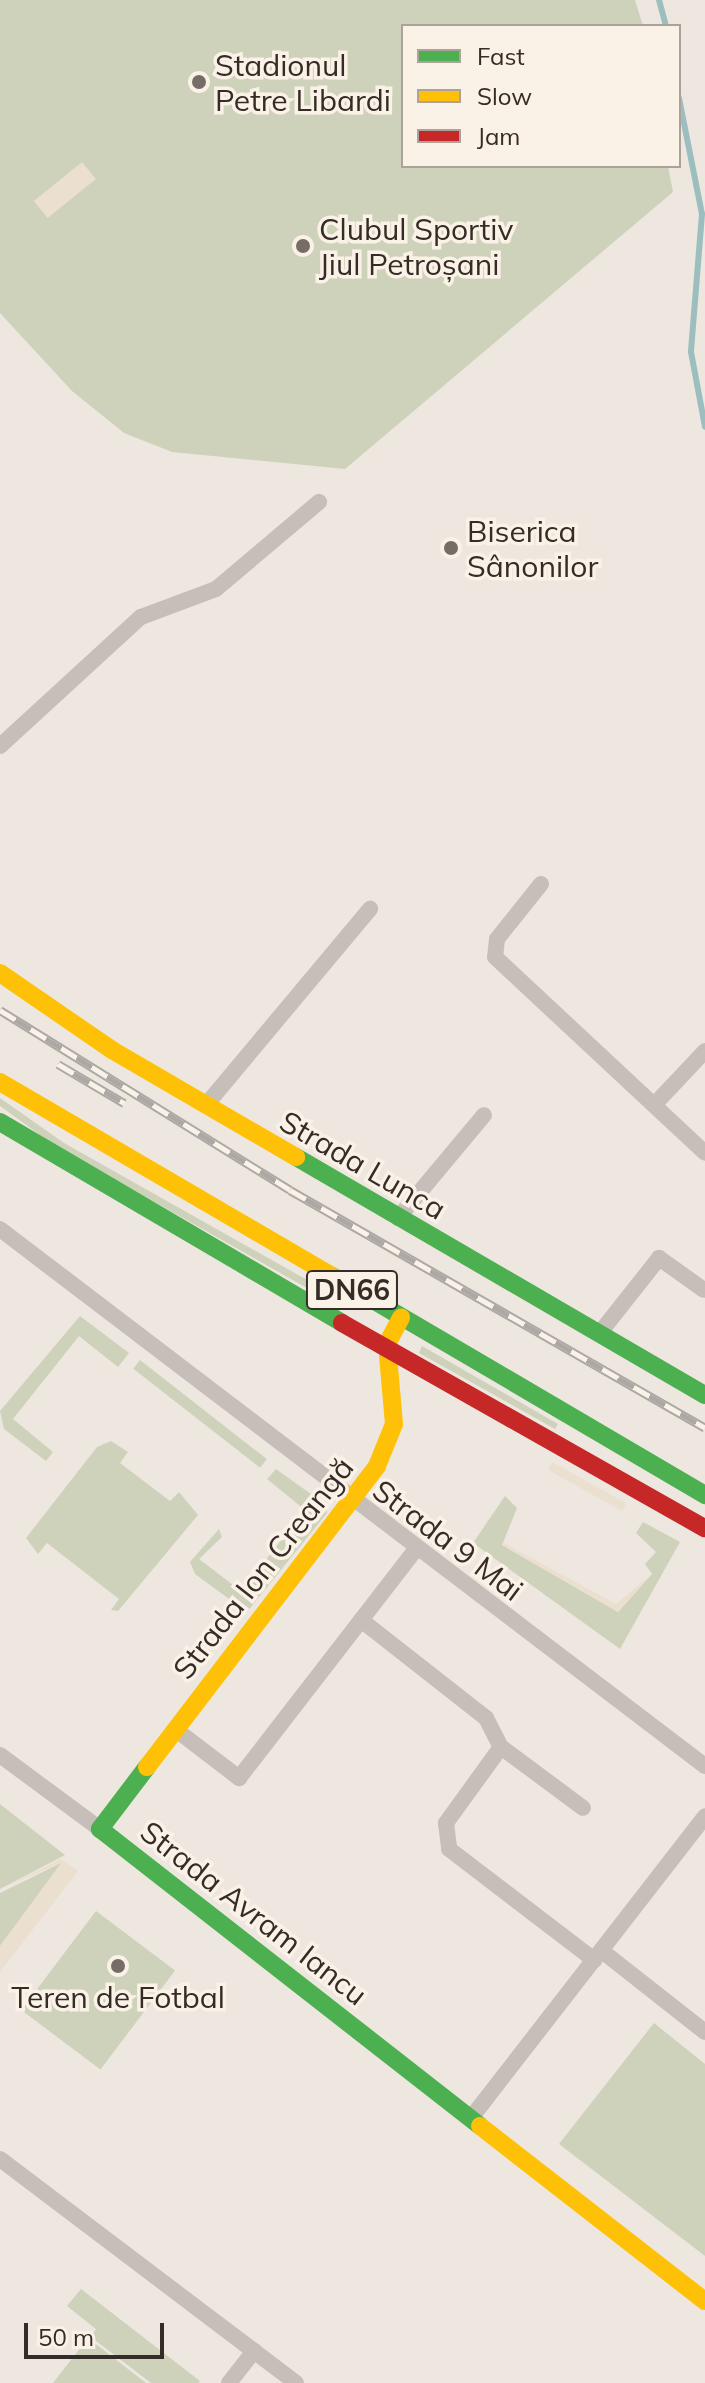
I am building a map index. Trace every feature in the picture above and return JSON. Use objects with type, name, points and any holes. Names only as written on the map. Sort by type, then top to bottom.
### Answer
[{"type":"main road","name":"Strada Lunca","points":[[0,973],[206,1105],[705,1395]]},
{"type":"main road","name":"DN66","points":[[0,1082],[705,1495]]},
{"type":"main road","name":"DN66","points":[[0,1122],[95,1184],[387,1344],[705,1528]]},
{"type":"main road","points":[[387,1344],[401,1318]]},
{"type":"main road","name":"Strada Ion Creangă","points":[[100,1829],[377,1466],[394,1424],[387,1344]]},
{"type":"main road","points":[[567,1447],[582,1422]]},
{"type":"main road","points":[[644,1493],[659,1468]]},
{"type":"main road","name":"Strada Avram Iancu","points":[[100,1829],[705,2301]]},
{"type":"street","points":[[0,746],[141,617],[216,589],[319,502]]},
{"type":"street","points":[[541,884],[497,939],[495,957],[705,1153]]},
{"type":"street","points":[[206,1105],[370,909]]},
{"type":"street","points":[[655,1104],[705,1051]]},
{"type":"street","points":[[398,1218],[484,1115]]},
{"type":"street","name":"Strada 9 Mai","points":[[3,1238],[705,1766]]},
{"type":"street","points":[[599,1334],[659,1258],[704,1290]]},
{"type":"street","points":[[175,1729],[239,1778],[415,1550]]},
{"type":"street","points":[[361,1620],[486,1718],[501,1747],[583,1808]]},
{"type":"street","points":[[501,1747],[444,1837],[449,1849],[705,2032]]},
{"type":"street","name":"Strada Avram Iancu","points":[[0,1755],[100,1829]]},
{"type":"street","points":[[471,2118],[705,1816]]},
{"type":"street","points":[[0,2159],[296,2383]]},
{"type":"street","points":[[229,2383],[254,2351]]},
{"type":"green space","name":"Clubul Sportiv Jiul Petroșani","points":[[0,0],[635,0],[642,24],[401,24],[401,168],[668,168],[673,192],[345,469],[172,452],[124,433],[72,391],[0,313]]},
{"type":"green space","points":[[0,1098],[64,1143],[348,1303],[344,1309],[54,1145],[0,1106]]},
{"type":"green space","points":[[80,1316],[129,1353],[118,1367],[79,1336],[13,1419],[53,1452],[46,1461],[4,1429],[0,1411]]},
{"type":"green space","points":[[422,1346],[558,1424],[555,1429],[419,1353]]},
{"type":"green space","points":[[140,1360],[267,1459],[260,1468],[133,1369]]},
{"type":"green space","points":[[111,1441],[128,1452],[120,1463],[170,1501],[179,1492],[198,1515],[118,1611],[111,1610],[119,1599],[47,1543],[38,1554],[26,1538],[97,1447]]},
{"type":"green space","points":[[276,1469],[325,1504],[327,1513],[247,1612],[195,1574],[190,1562],[219,1529],[222,1537],[199,1559],[241,1591],[305,1510],[267,1479]]},
{"type":"green space","points":[[505,1496],[517,1508],[502,1545],[618,1612],[652,1574],[645,1564],[656,1552],[636,1533],[643,1522],[680,1542],[620,1649],[473,1543]]},
{"type":"green space","points":[[0,1804],[65,1855],[0,1889]]},
{"type":"green space","points":[[62,1865],[0,1946],[0,1893]]},
{"type":"green space","points":[[96,1911],[175,1971],[100,2070],[21,2010]]},
{"type":"green space","points":[[654,2023],[705,2064],[705,2256],[559,2144]]},
{"type":"green space","points":[[81,2289],[200,2381],[151,2383],[91,2337],[96,2329],[67,2306]]},
{"type":"green space","points":[[88,2338],[146,2383],[53,2383]]},
{"type":"shaded area","points":[[82,162],[96,179],[48,218],[34,201]]},
{"type":"shaded area","points":[[552,1462],[626,1503],[622,1511],[548,1470]]},
{"type":"shaded area","points":[[510,1529],[504,1543],[616,1604],[652,1574],[618,1612],[502,1545]]},
{"type":"shaded area","points":[[61,1859],[78,1871],[0,1972],[0,1946],[61,1863],[0,1889]]},
{"type":"waterway","points":[[659,0],[665,24]]},
{"type":"waterway","points":[[681,108],[702,214],[691,352],[705,427]]},
{"type":"railway","points":[[0,1010],[290,1190],[705,1428]]},
{"type":"railway","points":[[58,1064],[124,1103]]},
{"type":"traffic: fast","points":[[0,1122],[342,1323]]},
{"type":"traffic: fast","points":[[296,1157],[705,1395]]},
{"type":"traffic: fast","points":[[332,1276],[705,1495]]},
{"type":"traffic: fast","points":[[147,1767],[100,1829],[480,2126]]},
{"type":"traffic: slow","points":[[0,973],[112,1050],[296,1157]]},
{"type":"traffic: slow","points":[[0,1082],[332,1276]]},
{"type":"traffic: slow","points":[[147,1767],[377,1466],[394,1424],[387,1344],[401,1318]]},
{"type":"traffic: slow","points":[[480,2126],[705,2301]]},
{"type":"traffic: jam","points":[[342,1323],[705,1528]]},
{"type":"place","name":"Stadionul Petre Libardi","points":[[199,82]]},
{"type":"place","name":"Clubul Sportiv Jiul Petroșani","points":[[303,246]]},
{"type":"place","name":"Biserica Sânonilor","points":[[451,548]]},
{"type":"place","name":"Teren de Fotbal","points":[[118,1966]]}]
